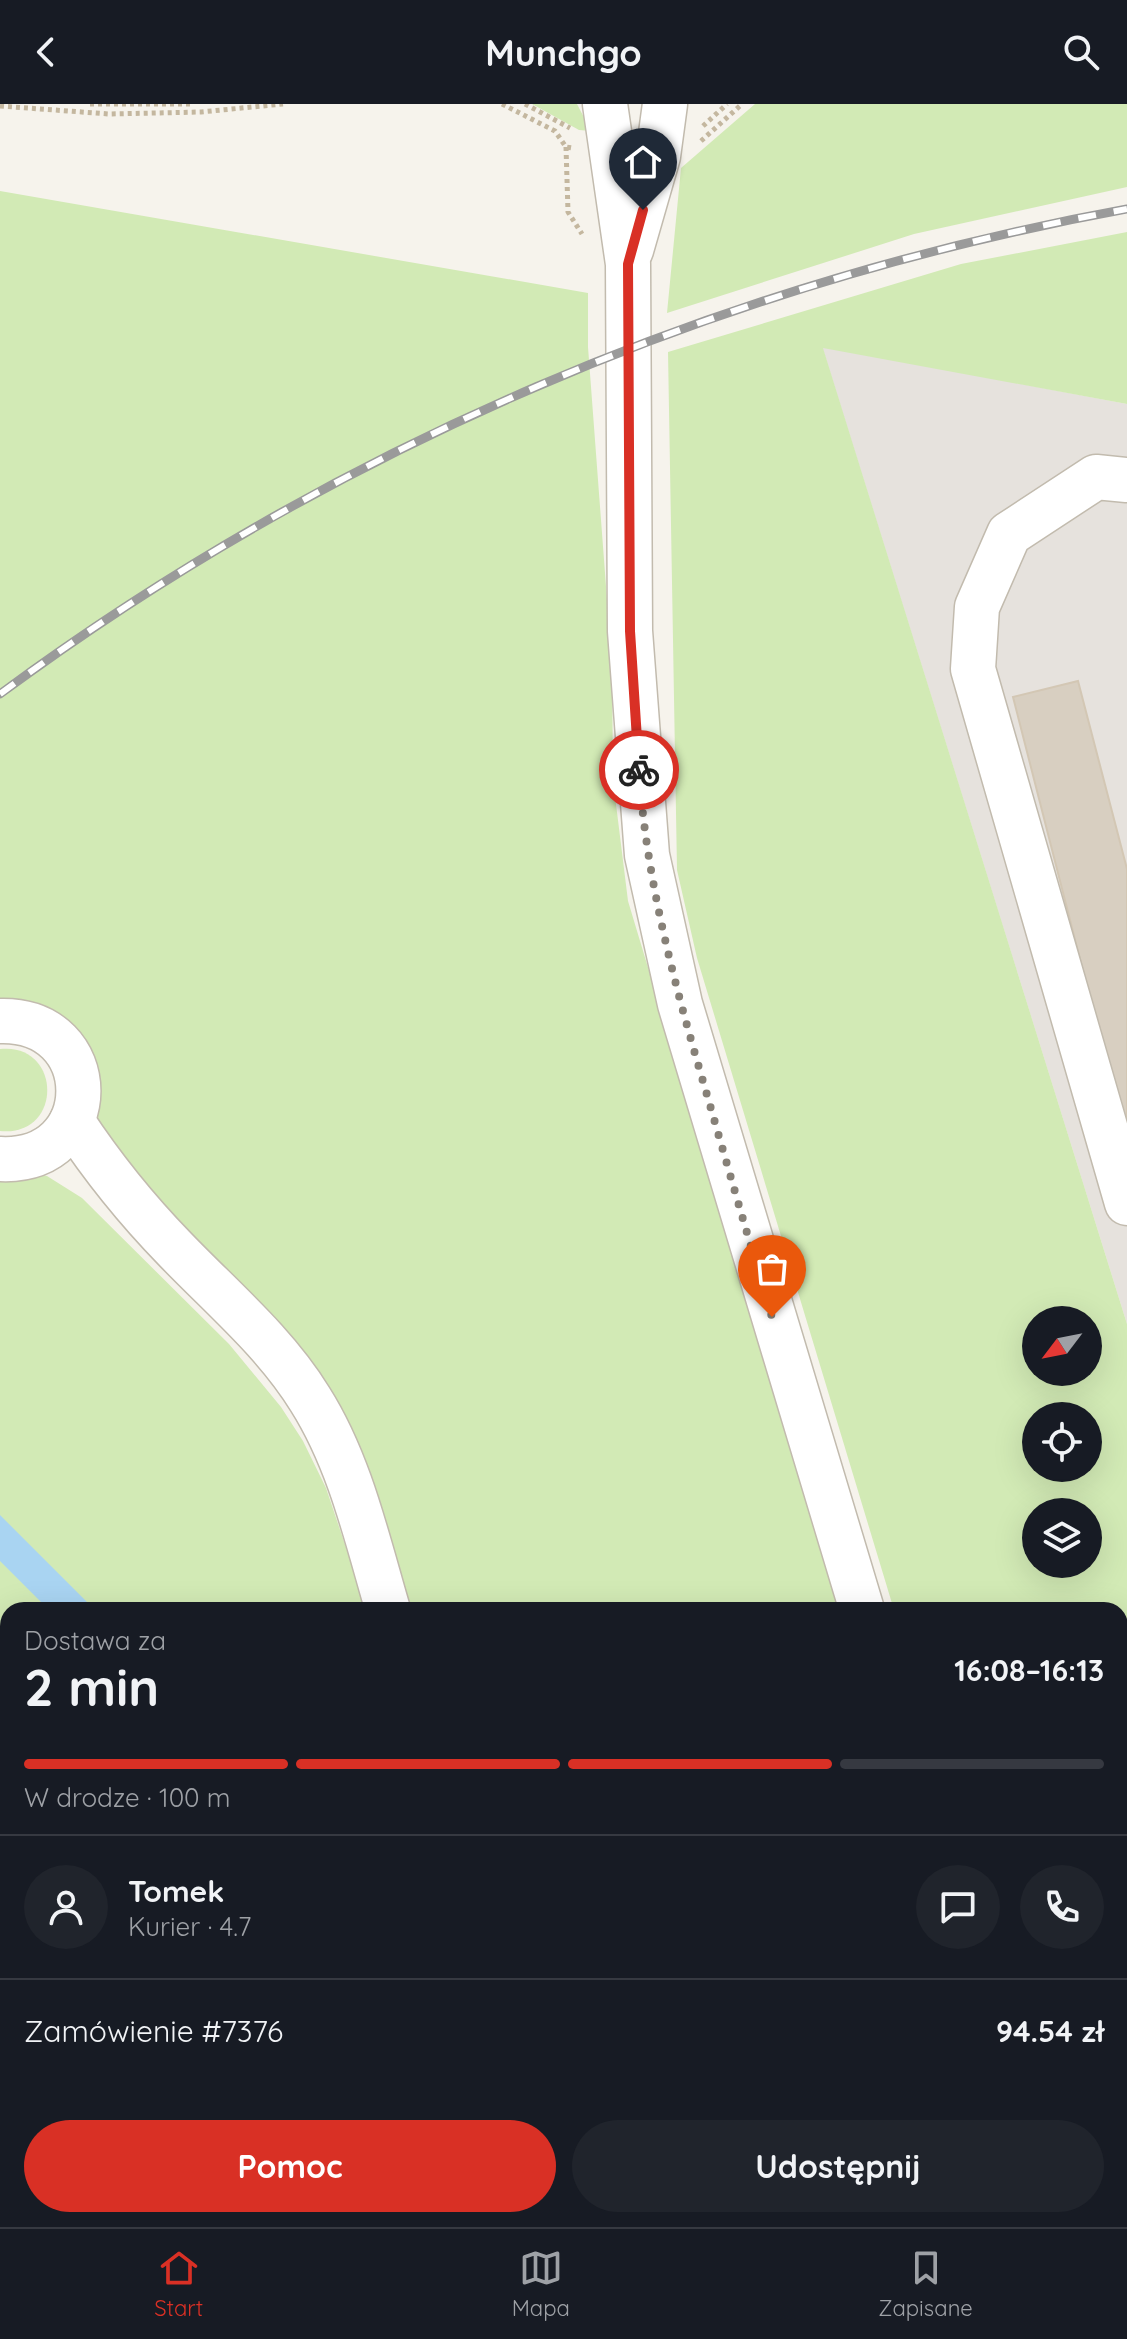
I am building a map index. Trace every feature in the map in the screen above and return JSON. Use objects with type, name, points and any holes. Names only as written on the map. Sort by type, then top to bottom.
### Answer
[{"type":"street","points":[[605,104],[609,153],[628,264],[630,631],[647,855],[659,918],[685,1019],[860,1602]]},
{"type":"street","points":[[628,264],[658,156],[665,104]]},
{"type":"street","points":[[1127,480],[1096,477],[1009,534],[977,607],[973,669],[1127,1203]]},
{"type":"street","points":[[0,1021],[24,1022],[46,1030],[63,1045],[75,1065],[79,1084],[78,1103],[64,1135],[19,1157]]},
{"type":"street","points":[[72,1121],[116,1185],[270,1347],[308,1396],[322,1419],[347,1479],[385,1602]]},
{"type":"street","points":[[19,1157],[74,1172],[145,1218]]},
{"type":"path","points":[[90,104],[193,104]]},
{"type":"path","points":[[0,106],[109,114],[201,112],[283,104]]},
{"type":"path","points":[[566,147],[568,212],[582,233],[583,248]]},
{"type":"shaded area","points":[[822,346],[1127,404],[1127,1324]]},
{"type":"green space","points":[[532,104],[577,104],[591,131],[579,130]]},
{"type":"green space","points":[[755,104],[1127,104],[1127,187],[914,234],[667,313],[681,168]]},
{"type":"green space","points":[[0,191],[588,293],[588,347],[612,666],[613,780],[628,901],[839,1602],[400,1602],[371,1500],[107,1152],[91,1104],[0,1004]]},
{"type":"green space","points":[[1127,232],[1127,404],[823,348],[1127,1324],[1127,1602],[892,1602],[697,958],[677,870],[668,352],[961,264]]},
{"type":"green space","points":[[0,1049],[20,1051],[35,1060],[44,1073],[47,1090],[44,1106],[36,1120],[21,1129],[0,1131]]},
{"type":"green space","points":[[27,1172],[47,1176],[82,1198],[229,1344],[281,1407],[303,1441],[326,1488],[364,1602],[0,1602],[0,1175]]},
{"type":"water","points":[[0,1515],[87,1602],[41,1602],[0,1561]]},
{"type":"building","points":[[1078,681],[1127,869],[1127,1143],[1013,697]]},
{"type":"railway","points":[[0,694],[127,606],[259,525],[396,452],[536,387],[679,330],[826,281],[975,241],[1127,209]]},
{"type":"way so far","points":[[639,770],[647,855],[659,918],[680,1004],[772,1317]]},
{"type":"route","points":[[639,770],[630,631],[628,264],[643,210]]}]
